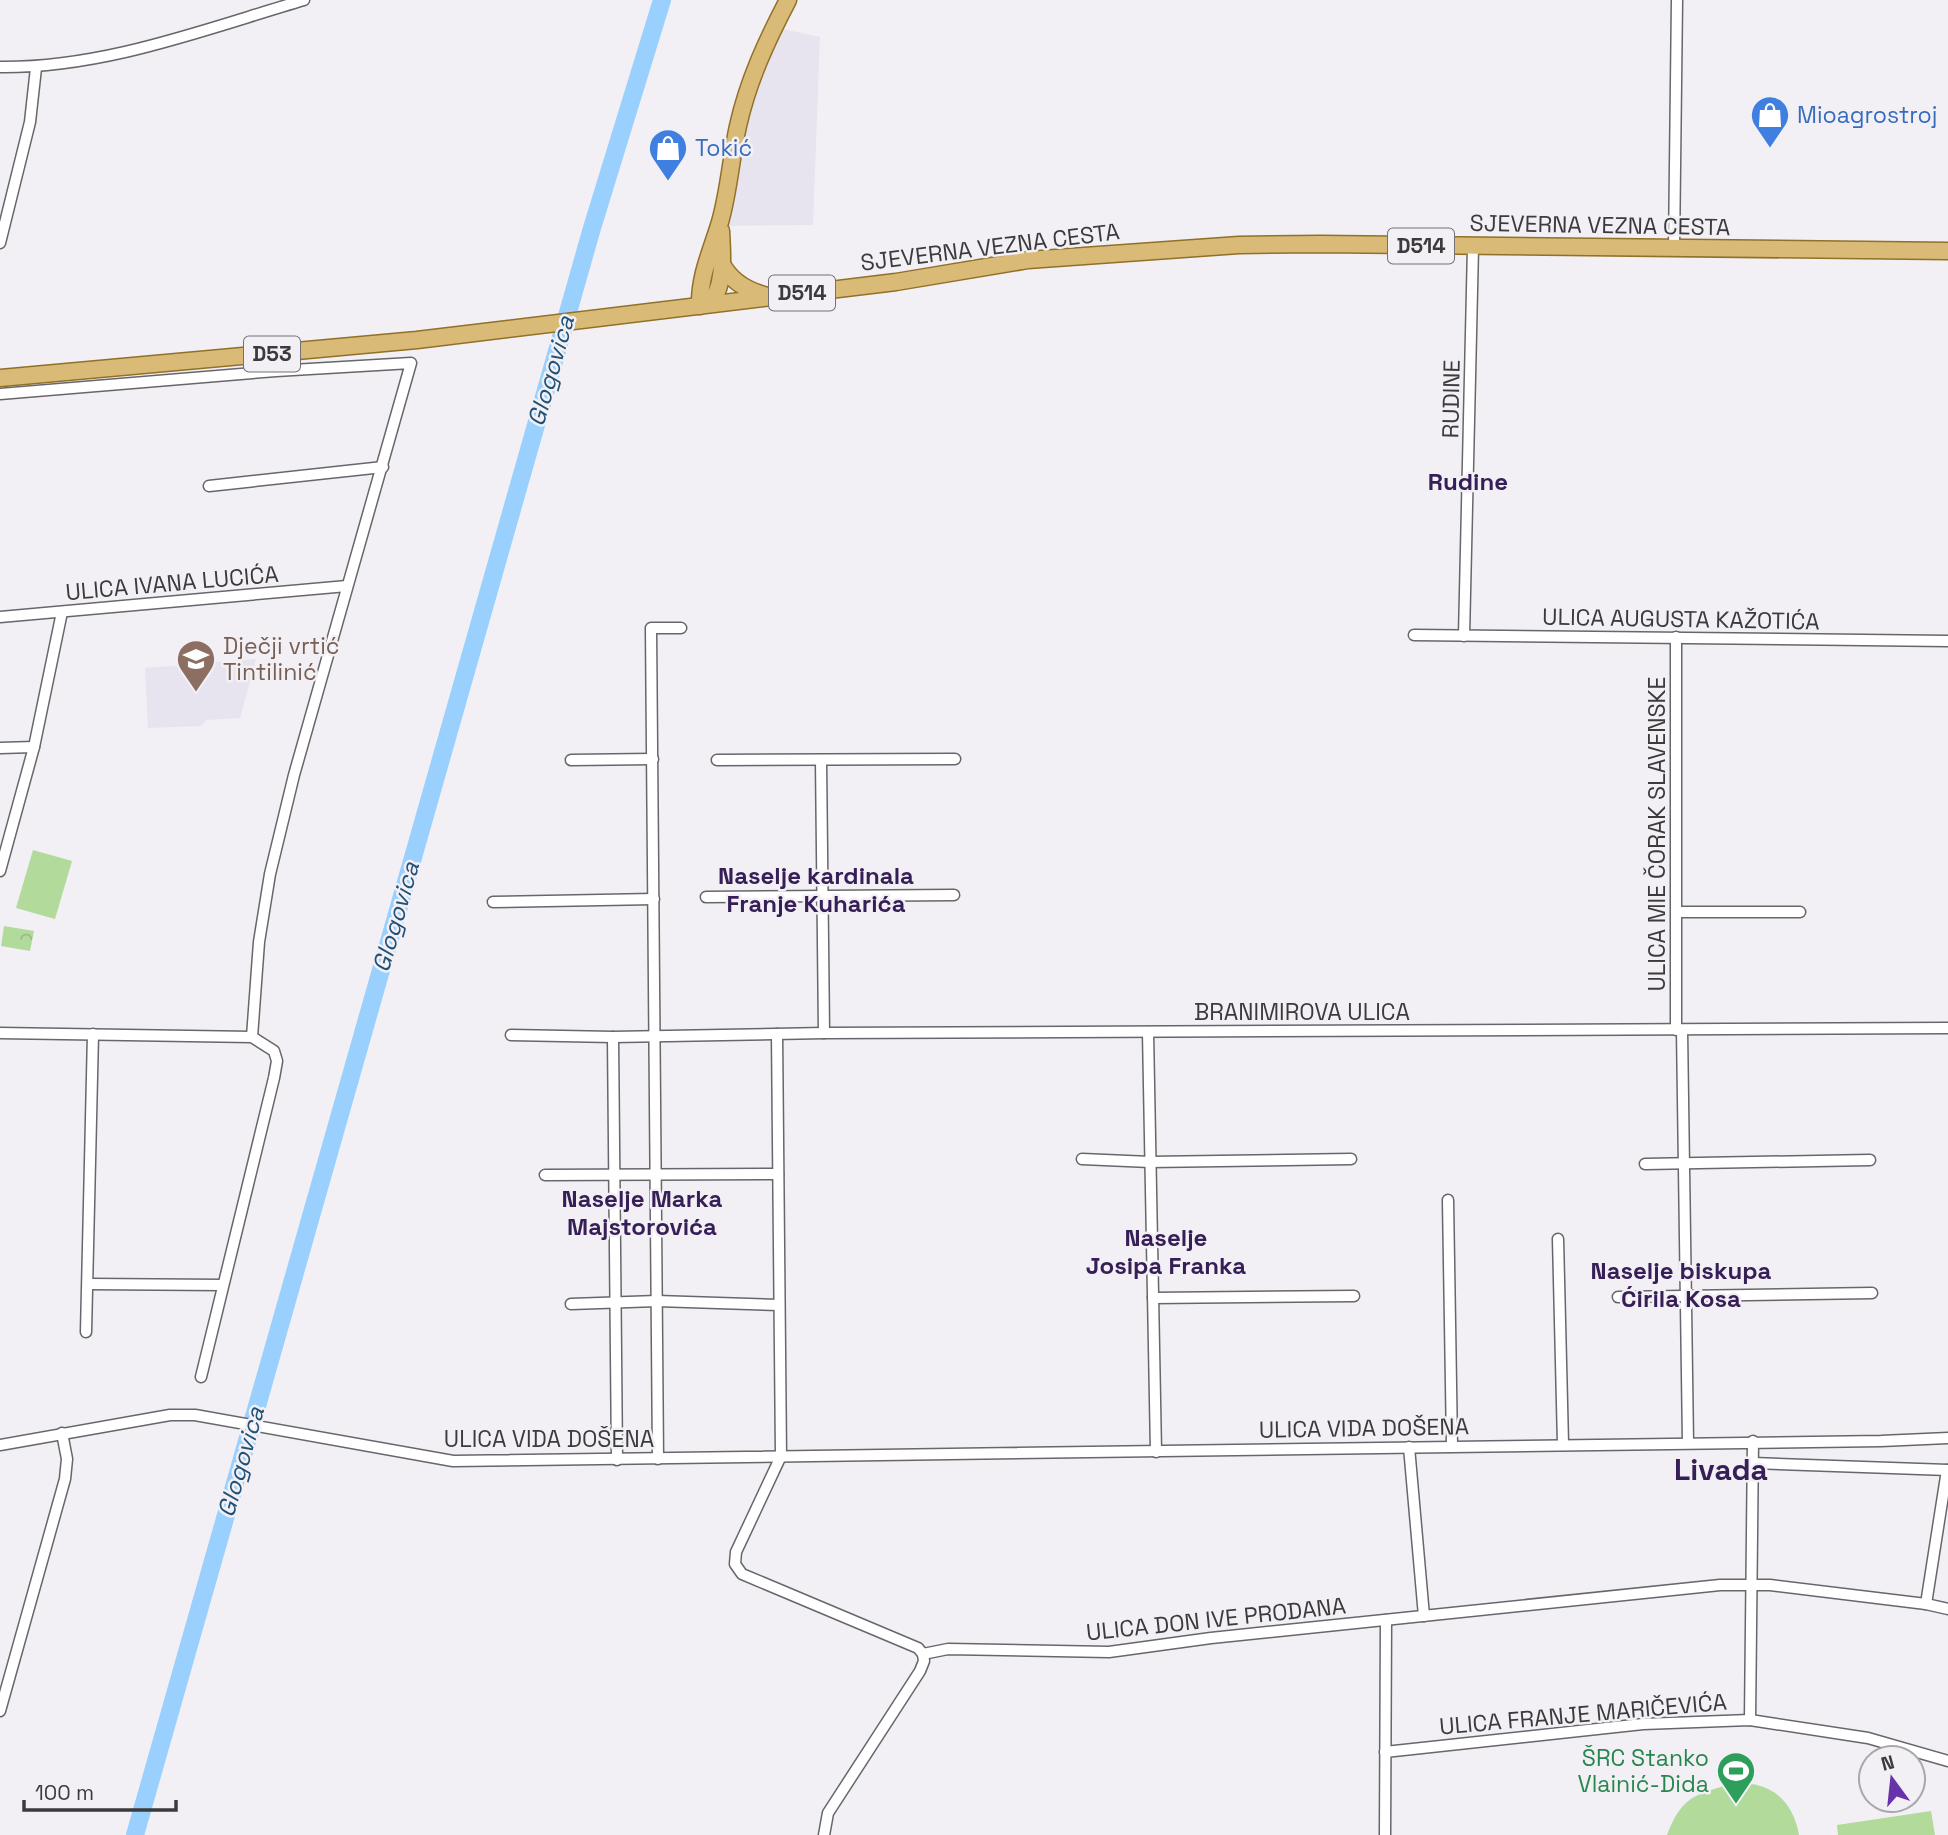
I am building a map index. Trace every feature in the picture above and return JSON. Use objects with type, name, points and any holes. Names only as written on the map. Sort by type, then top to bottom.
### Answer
[{"type":"main road","points":[[705,305],[707,261],[720,221],[738,124],[767,40],[788,0]]},
{"type":"main road","points":[[705,305],[714,300],[719,286],[720,221]]},
{"type":"main road","name":"SJEVERNA VEZNA CESTA","points":[[0,378],[276,354],[543,325],[895,282],[1028,260],[1158,250],[1321,244],[1948,251]]},
{"type":"main road","points":[[721,262],[729,276],[742,286],[774,297]]},
{"type":"street","points":[[0,67],[36,68],[122,54],[304,0]]},
{"type":"street","points":[[1674,249],[1677,0]]},
{"type":"street","points":[[0,243],[30,122],[36,68]]},
{"type":"street","name":"RUDINE","points":[[1465,636],[1474,247]]},
{"type":"street","points":[[276,354],[276,371]]},
{"type":"street","points":[[0,394],[276,371],[411,363],[294,775],[270,874],[259,943],[252,1037]]},
{"type":"street","points":[[209,486],[383,467]]},
{"type":"street","name":"ULICA IVANA LUCIĆA","points":[[0,617],[347,586]]},
{"type":"street","points":[[0,871],[34,747],[62,612]]},
{"type":"street","points":[[658,1459],[651,628],[681,628]]},
{"type":"street","name":"ULICA AUGUSTA KAŽOTIĆA","points":[[1414,635],[1948,641]]},
{"type":"street","name":"ULICA MIE ČORAK SLAVENSKE","points":[[1676,637],[1679,1030]]},
{"type":"street","points":[[0,748],[34,747]]},
{"type":"street","points":[[571,760],[653,759]]},
{"type":"street","points":[[717,761],[955,759]]},
{"type":"street","points":[[821,760],[824,1033]]},
{"type":"street","points":[[706,897],[954,895]]},
{"type":"street","points":[[493,902],[654,899]]},
{"type":"street","points":[[1676,912],[1800,912]]},
{"type":"street","name":"BRANIMIROVA ULICA","points":[[511,1035],[613,1037],[824,1033],[1948,1028]]},
{"type":"street","points":[[1679,1030],[1684,1163],[1688,1443]]},
{"type":"street","points":[[1148,1032],[1156,1451]]},
{"type":"street","points":[[0,1033],[252,1037],[274,1051],[277,1061],[274,1077],[201,1377]]},
{"type":"street","points":[[86,1332],[93,1034]]},
{"type":"street","points":[[777,1034],[781,1456],[736,1552],[735,1564],[742,1574],[918,1648],[924,1661],[828,1813],[824,1835]]},
{"type":"street","points":[[613,1037],[617,1460]]},
{"type":"street","points":[[1082,1160],[1351,1160]]},
{"type":"street","points":[[1645,1164],[1870,1160]]},
{"type":"street","points":[[545,1175],[778,1174]]},
{"type":"street","points":[[1448,1200],[1452,1446]]},
{"type":"street","points":[[1558,1239],[1563,1444]]},
{"type":"street","points":[[88,1284],[223,1285]]},
{"type":"street","points":[[1618,1297],[1872,1293]]},
{"type":"street","points":[[1153,1298],[1354,1296]]},
{"type":"street","points":[[571,1304],[657,1300],[779,1305]]},
{"type":"street","name":"ULICA VIDA DOŠENA","points":[[0,1445],[170,1415],[229,1419],[453,1461],[1948,1438]]},
{"type":"street","points":[[0,1710],[65,1479],[67,1459],[62,1433]]},
{"type":"street","points":[[1750,1720],[1753,1441]]},
{"type":"street","points":[[1409,1447],[1424,1616]]},
{"type":"street","points":[[1753,1462],[1947,1470],[1926,1604]]},
{"type":"street","name":"ULICA DON IVE PRODANA","points":[[923,1654],[948,1649],[1109,1653],[1212,1638],[1720,1585],[1753,1584],[1926,1604],[1948,1609]]},
{"type":"street","points":[[1385,1835],[1386,1620]]},
{"type":"street","name":"ULICA FRANJE MARIČEVIĆA","points":[[1385,1752],[1643,1724],[1750,1720],[1868,1738],[1948,1761]]},
{"type":"shaded area","points":[[783,29],[820,37],[813,225],[727,226],[734,171],[751,104]]},
{"type":"shaded area","name":"Dječji vrtić Tintilinić","points":[[256,659],[240,718],[207,720],[201,726],[148,728],[145,668]]},
{"type":"green space","points":[[33,850],[72,861],[55,919],[16,908]]},
{"type":"green space","points":[[4,926],[34,931],[30,951],[1,946]]},
{"type":"green space","name":"ŠRC Stanko Vlainić-Dida","points":[[1754,1784],[1774,1792],[1791,1810],[1799,1835],[1667,1835],[1677,1813],[1689,1800],[1728,1785]]},
{"type":"green space","points":[[1931,1811],[1935,1835],[1838,1835],[1837,1825],[1927,1814]]},
{"type":"waterway","name":"Glogovica","points":[[135,1835],[592,228],[662,0]]},
{"type":"place","name":"Mioagrostroj","points":[[1770,149]]},
{"type":"place","name":"Tokić","points":[[668,182]]},
{"type":"place","name":"Dječji vrtić Tintilinić","points":[[196,693]]},
{"type":"place","name":"ŠRC Stanko Vlainić-Dida","points":[[1736,1805]]},
{"type":"district","name":"Rudine","points":[[1468,482]]},
{"type":"district","name":"Naselje kardinala Franje Kuharića","points":[[816,890]]},
{"type":"district","name":"Naselje Marka Majstorovića","points":[[642,1213]]},
{"type":"district","name":"Naselje Josipa Franka","points":[[1166,1252]]},
{"type":"district","name":"Naselje biskupa Ćirila Kosa","points":[[1681,1285]]},
{"type":"district","name":"Livada","points":[[1721,1470]]}]
